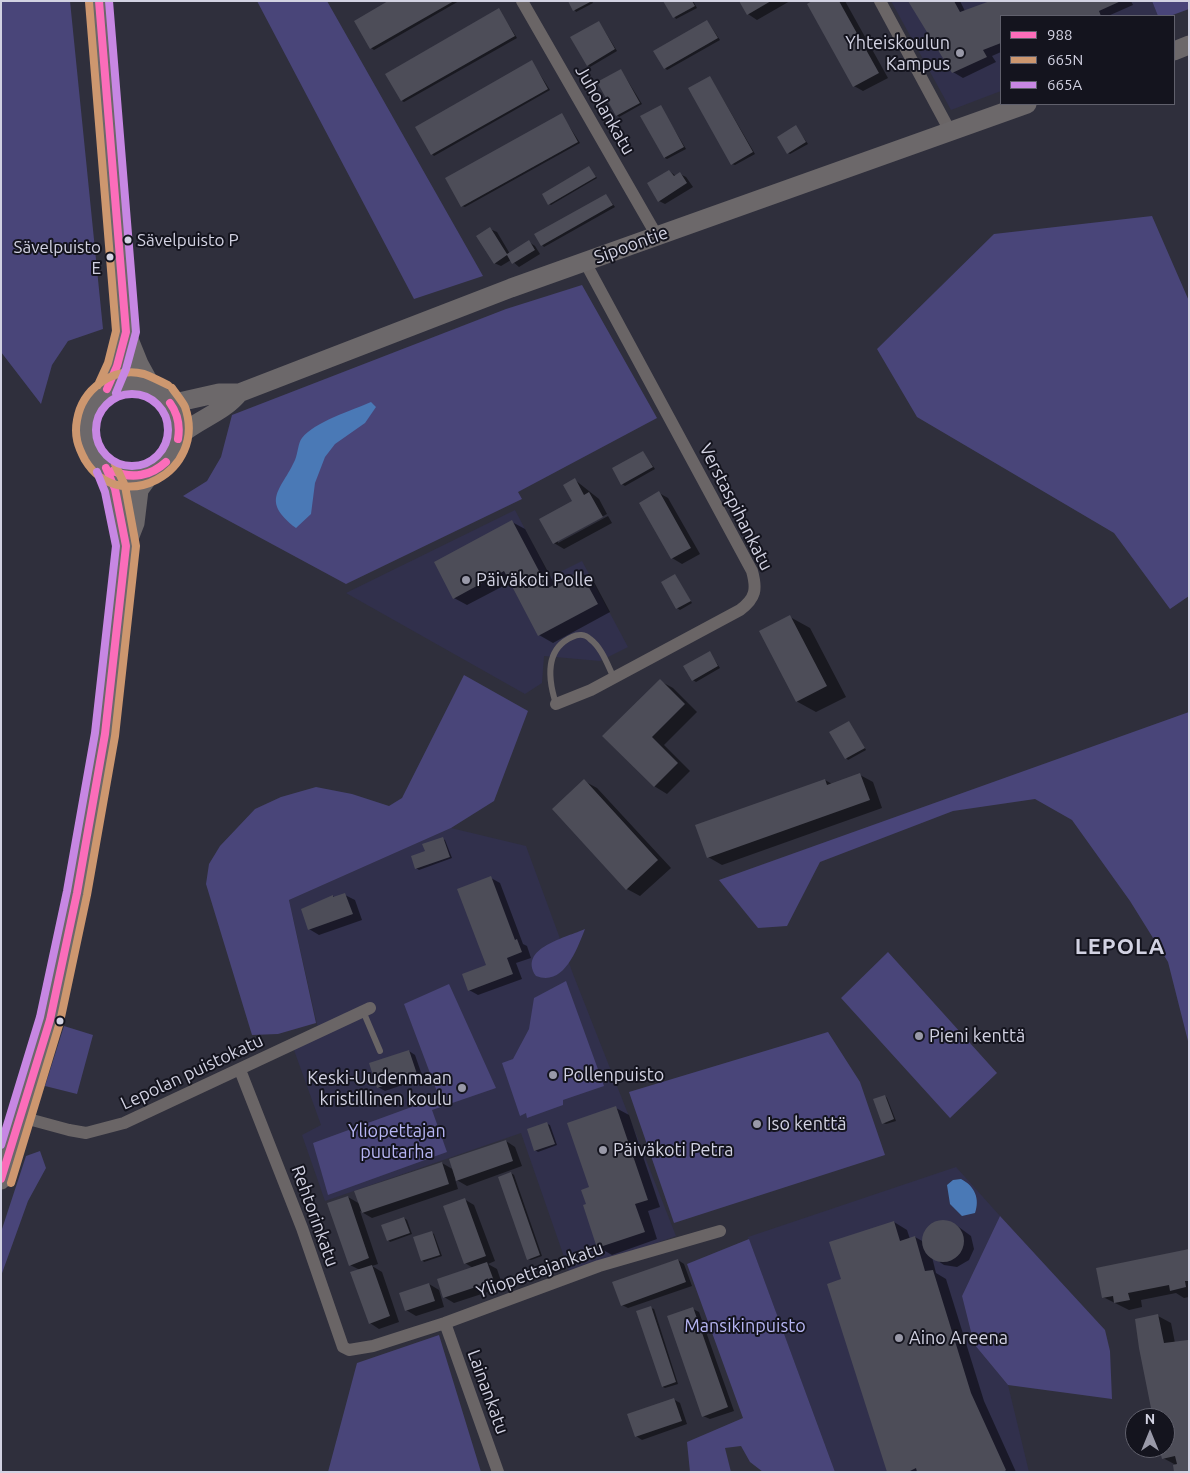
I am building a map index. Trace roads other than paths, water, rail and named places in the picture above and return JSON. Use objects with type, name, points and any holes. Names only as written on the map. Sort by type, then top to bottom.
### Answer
[{"type":"main road","points":[[99,1],[126,332],[138,364],[152,386]]},
{"type":"main road","points":[[1175,51],[1189,45]]},
{"type":"main road","name":"Sipoontie","points":[[170,402],[180,402],[218,393],[239,393],[511,288],[1023,105]]},
{"type":"main road","points":[[126,332],[117,366],[107,389],[96,400],[88,413],[85,428],[88,444],[95,458],[106,468],[121,475],[129,476],[152,472]]},
{"type":"main road","points":[[1,1180],[50,1020],[77,893],[105,734],[126,546],[135,523],[139,490],[152,472],[166,463],[175,451],[179,436],[179,421],[170,402],[164,394],[152,386],[137,382],[121,383],[107,389]]},
{"type":"main road","name":"Sipoontie","points":[[179,436],[191,425],[231,402],[239,393]]},
{"type":"main road","points":[[106,468],[115,489],[126,546]]},
{"type":"street","name":"Juholankatu","points":[[522,1],[657,236]]},
{"type":"street","points":[[880,1],[950,131]]},
{"type":"street","name":"Verstaspihankatu","points":[[556,704],[591,690],[740,610],[751,602],[755,596],[756,585],[752,571],[585,262]]},
{"type":"street","name":"Lepolan puistokatu","points":[[21,1117],[86,1133],[124,1123],[367,1010]]},
{"type":"street","name":"Rehtorinkatu","points":[[240,1070],[302,1228],[344,1347],[350,1350],[373,1346]]},
{"type":"street","name":"Yliopettajankatu","points":[[373,1346],[445,1323],[599,1266],[720,1231]]},
{"type":"street","name":"Lainankatu","points":[[445,1323],[498,1472]]},
{"type":"lane","points":[[556,704],[550,678],[551,664],[559,645],[574,635],[589,637],[600,649],[614,678]]},
{"type":"lane","points":[[367,1010],[380,1051]]},
{"type":"water","points":[[371,402],[376,407],[365,423],[335,444],[325,457],[315,483],[311,514],[296,528],[285,518],[276,502],[280,488],[295,460],[302,438],[324,422]]},
{"type":"water","points":[[961,1179],[973,1189],[977,1203],[975,1213],[962,1216],[950,1204],[947,1185],[953,1180]]},
{"type":"place","name":"Yhteiskoulun Kampus","points":[[960,53]]},
{"type":"place","name":"Sävelpuisto P","points":[[128,240]]},
{"type":"place","name":"Sävelpuisto E","points":[[110,257]]},
{"type":"place","name":"Päiväkoti Polle","points":[[466,580]]},
{"type":"place","name":"Pieni kenttä","points":[[919,1036]]},
{"type":"place","name":"Pollenpuisto","points":[[553,1075]]},
{"type":"place","name":"Keski-Uudenmaan kristillinen koulu","points":[[462,1088]]},
{"type":"place","name":"Iso kenttä","points":[[757,1124]]},
{"type":"place","name":"Päiväkoti Petra","points":[[603,1150]]},
{"type":"place","name":"Aino Areena","points":[[899,1338]]},
{"type":"district","name":"LEPOLA","points":[[1120,947]]},
{"type":"park label","name":"Yliopettajan puutarha","points":[[397,1141]]},
{"type":"park label","name":"Mansikinpuisto","points":[[745,1326]]}]
